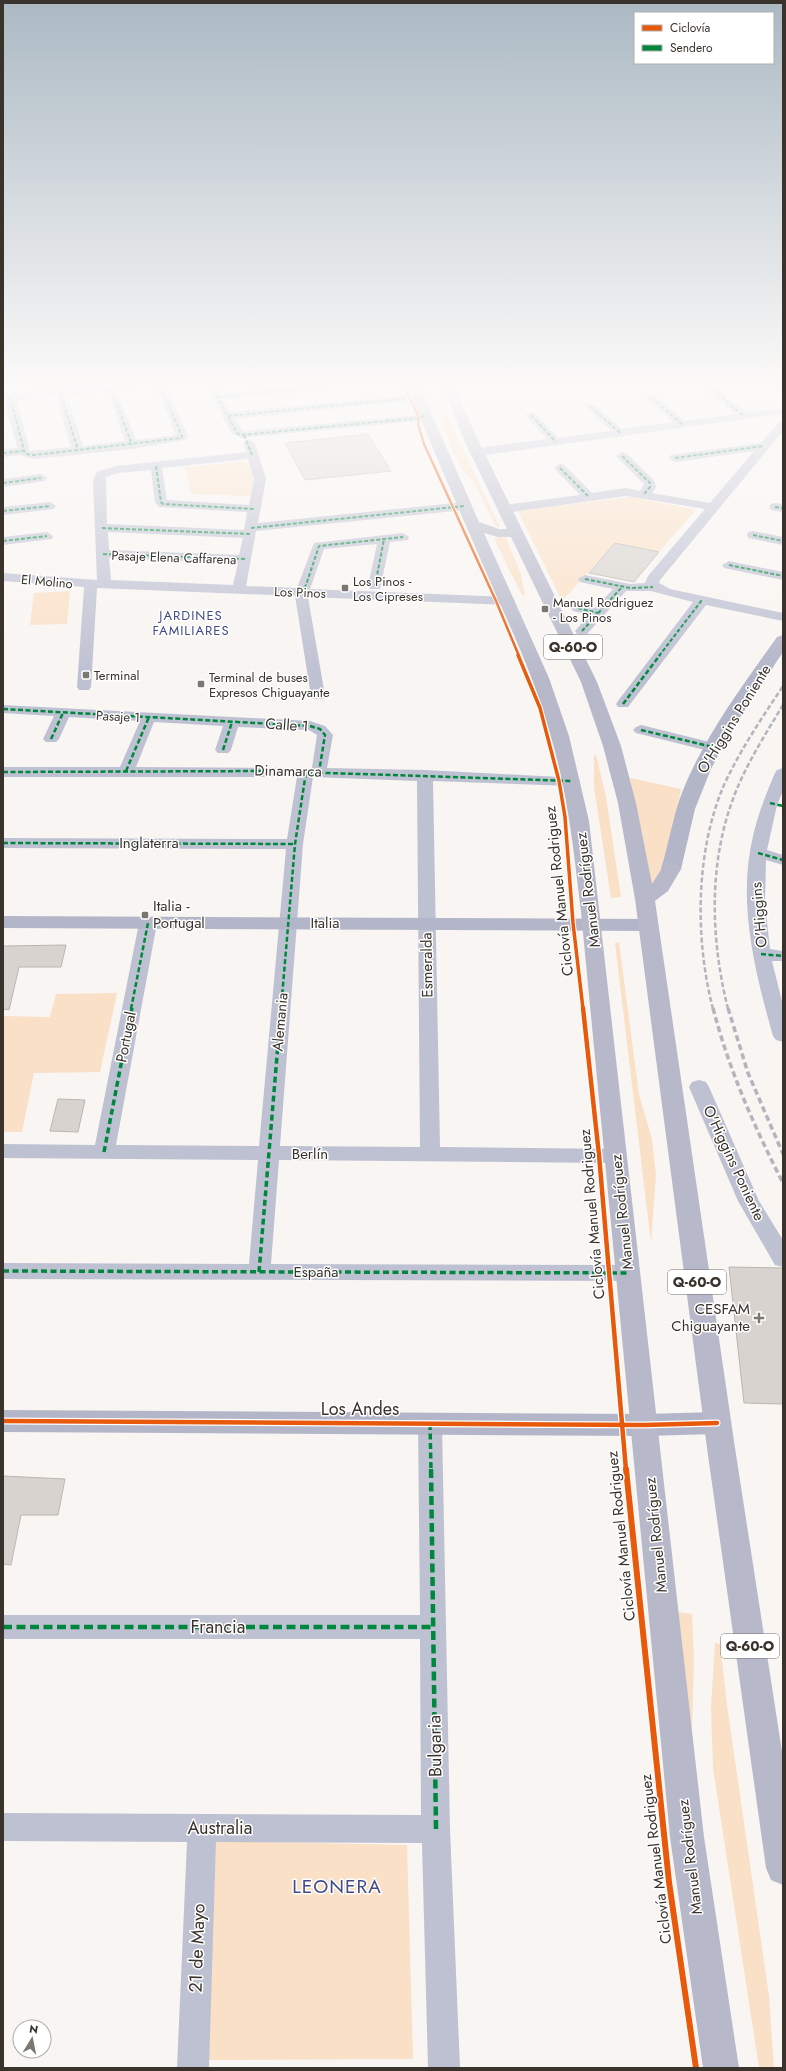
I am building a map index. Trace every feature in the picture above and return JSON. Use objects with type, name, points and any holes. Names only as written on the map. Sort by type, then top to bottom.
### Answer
[{"type":"main road","name":"Manuel Rodríguez","points":[[454,482],[541,678],[560,736],[572,781],[582,840],[628,1273],[658,1425],[687,1837],[721,2068]]},
{"type":"main road","name":"Q-60-O","points":[[492,482],[584,670],[596,699],[612,746],[627,804],[645,899],[718,1423],[783,1868]]},
{"type":"main road","points":[[474,525],[498,533],[518,533]]},
{"type":"main road","points":[[645,899],[661,887],[671,869]]},
{"type":"street","points":[[84,687],[103,554],[99,482]]},
{"type":"street","points":[[158,482],[161,502],[163,504],[255,509]]},
{"type":"street","points":[[239,590],[259,482]]},
{"type":"street","points":[[574,482],[588,496]]},
{"type":"street","points":[[644,494],[650,487],[649,482]]},
{"type":"street","points":[[653,587],[653,579],[734,482]]},
{"type":"street","points":[[505,509],[618,492],[644,494],[713,507]]},
{"type":"street","points":[[3,511],[50,506]]},
{"type":"street","points":[[102,528],[251,531],[465,506]]},
{"type":"street","points":[[753,535],[783,541]]},
{"type":"street","points":[[3,541],[47,536]]},
{"type":"street","points":[[318,696],[301,592],[306,585],[319,546],[403,537]]},
{"type":"street","points":[[374,586],[384,539]]},
{"type":"street","name":"Pasaje Elena Caffarena","points":[[103,554],[245,559]]},
{"type":"street","points":[[729,565],[783,576]]},
{"type":"street","name":"El Molino","points":[[3,578],[98,584]]},
{"type":"street","points":[[585,579],[638,589],[653,587],[662,591],[783,617]]},
{"type":"street","name":"Los Pinos","points":[[98,584],[508,601]]},
{"type":"street","points":[[582,631],[622,587]]},
{"type":"street","points":[[623,704],[702,600]]},
{"type":"street","points":[[578,608],[598,613]]},
{"type":"street","name":"O'Higgins Poniente","points":[[671,869],[687,806],[699,774],[713,747],[783,640]]},
{"type":"street","name":"Pasaje 1","points":[[3,709],[232,722]]},
{"type":"street","points":[[51,739],[63,713]]},
{"type":"street","points":[[126,771],[149,717]]},
{"type":"street","points":[[223,750],[232,722]]},
{"type":"street","name":"Calle 1","points":[[232,722],[305,726],[320,729],[324,732],[325,738],[313,772]]},
{"type":"street","points":[[641,730],[713,747]]},
{"type":"street","name":"Dinamarca","points":[[3,772],[313,772],[572,781]]},
{"type":"street","name":"Alemania","points":[[259,1272],[296,844],[313,772]]},
{"type":"street","name":"O'Higgins","points":[[783,772],[776,804],[758,853],[755,878],[755,905],[762,954],[768,984],[783,1036]]},
{"type":"street","name":"Esmeralda","points":[[425,775],[430,1154]]},
{"type":"street","name":"Inglaterra","points":[[3,843],[296,844]]},
{"type":"street","points":[[758,853],[783,860]]},
{"type":"street","name":"Italia","points":[[3,922],[648,925]]},
{"type":"street","name":"Portugal","points":[[104,1152],[148,922]]},
{"type":"street","points":[[762,954],[783,956]]},
{"type":"street","name":"O'Higgins Poniente","points":[[699,1087],[748,1201],[783,1259]]},
{"type":"street","name":"Berlín","points":[[3,1151],[616,1156]]},
{"type":"street","name":"España","points":[[3,1271],[628,1273]]},
{"type":"street","name":"Los Andes","points":[[3,1422],[658,1425],[718,1423]]},
{"type":"street","name":"Bulgaria","points":[[430,1424],[436,1829],[444,2068]]},
{"type":"street","name":"Francia","points":[[3,1627],[433,1627]]},
{"type":"street","name":"Australia","points":[[3,1827],[436,1829]]},
{"type":"street","name":"21 de Mayo","points":[[193,2068],[202,1828]]},
{"type":"shaded area","points":[[188,482],[253,482],[250,496],[191,494]]},
{"type":"shaded area","points":[[474,482],[478,482],[500,527],[496,527]]},
{"type":"shaded area","points":[[630,497],[692,509],[695,511],[659,552],[615,543],[562,601],[518,511]]},
{"type":"shaded area","points":[[498,537],[506,538],[521,574],[525,595],[522,595],[494,539]]},
{"type":"shaded area","points":[[70,591],[67,624],[30,625],[34,593]]},
{"type":"shaded area","points":[[594,755],[596,755],[606,797],[621,897],[611,898],[594,787]]},
{"type":"shaded area","points":[[630,778],[681,789],[665,872],[652,889]]},
{"type":"shaded area","points":[[619,942],[639,1095],[652,1139],[656,1175],[651,1243],[615,943]]},
{"type":"shaded area","points":[[117,993],[100,1072],[34,1073],[22,1132],[3,1132],[3,1016],[50,1017],[56,994]]},
{"type":"shaded area","points":[[678,1612],[692,1614],[694,1661],[692,1728],[689,1730]]},
{"type":"shaded area","points":[[715,1643],[720,1644],[727,1705],[769,1996],[774,2068],[759,2068],[713,1768],[711,1708]]},
{"type":"shaded area","points":[[216,1841],[407,1845],[413,2059],[207,2060]]},
{"type":"building","points":[[615,543],[659,552],[634,582],[589,573]]},
{"type":"building","points":[[66,945],[61,967],[19,967],[9,1010],[3,1009],[3,946]]},
{"type":"building","points":[[58,1099],[85,1100],[78,1132],[50,1131]]},
{"type":"building","name":"CESFAM Chiguayante","points":[[729,1267],[783,1268],[783,1404],[744,1403]]},
{"type":"building","points":[[3,1476],[65,1479],[58,1515],[21,1515],[11,1565],[3,1564]]},
{"type":"railway","points":[[713,1009],[703,954],[701,896],[703,867],[714,811],[724,785],[737,759],[783,686]]},
{"type":"railway","points":[[728,1009],[718,957],[716,930],[716,877],[719,851],[725,824],[743,775],[783,705]]},
{"type":"railway","points":[[713,1008],[719,1031],[743,1097],[783,1183]]},
{"type":"railway","points":[[728,1008],[748,1073],[783,1154]]},
{"type":"marked path","points":[[3,483],[13,482]]},
{"type":"marked path","points":[[158,482],[161,502],[163,504],[255,509]]},
{"type":"marked path","points":[[574,482],[588,496]]},
{"type":"marked path","points":[[644,494],[650,487],[649,482]]},
{"type":"marked path","points":[[3,511],[50,506]]},
{"type":"marked path","points":[[251,528],[465,506]]},
{"type":"marked path","points":[[775,507],[783,508]]},
{"type":"marked path","points":[[102,528],[250,534]]},
{"type":"marked path","points":[[753,535],[783,541]]},
{"type":"marked path","points":[[3,541],[47,536]]},
{"type":"marked path","points":[[301,593],[306,585],[319,546],[403,537]]},
{"type":"marked path","points":[[375,586],[384,539]]},
{"type":"marked path","points":[[103,554],[245,559]]},
{"type":"marked path","points":[[729,565],[783,576]]},
{"type":"marked path","points":[[585,579],[630,588],[653,587]]},
{"type":"marked path","points":[[582,631],[622,587]]},
{"type":"marked path","points":[[623,704],[702,600]]},
{"type":"marked path","points":[[578,608],[598,613]]},
{"type":"marked path","points":[[3,709],[310,726],[320,729],[325,735],[319,772]]},
{"type":"marked path","points":[[51,739],[63,713]]},
{"type":"marked path","points":[[126,771],[149,717]]},
{"type":"marked path","points":[[223,750],[232,722]]},
{"type":"marked path","points":[[641,730],[713,747]]},
{"type":"marked path","points":[[3,772],[268,771],[572,781]]},
{"type":"marked path","points":[[259,1272],[295,844],[306,772]]},
{"type":"marked path","points":[[770,803],[783,806]]},
{"type":"marked path","points":[[3,843],[295,844]]},
{"type":"marked path","points":[[758,853],[783,860]]},
{"type":"marked path","points":[[104,1152],[148,923]]},
{"type":"marked path","points":[[761,954],[783,956]]},
{"type":"marked path","points":[[3,1271],[628,1273]]},
{"type":"marked path","points":[[430,1424],[436,1829]]},
{"type":"marked path","points":[[3,1627],[433,1627]]},
{"type":"cycle path","name":"Ciclovía Manuel Rodriguez","points":[[441,482],[496,601],[540,708],[559,781],[565,817],[573,923],[599,1155],[626,1468],[669,1882],[696,2068]]},
{"type":"cycle path","points":[[3,1421],[644,1425],[717,1423]]},
{"type":"place","name":"Los Pinos - Los Cipreses","points":[[345,588]]},
{"type":"place","name":"Manuel Rodriguez - Los Pinos","points":[[545,609]]},
{"type":"place","name":"Terminal","points":[[86,675]]},
{"type":"place","name":"Terminal de buses Expresos Chiguayante","points":[[201,684]]},
{"type":"place","name":"Italia - Portugal","points":[[145,915]]},
{"type":"place","name":"CESFAM Chiguayante","points":[[759,1318]]},
{"type":"district","name":"JARDINES FAMILIARES","points":[[191,622]]},
{"type":"district","name":"LEONERA","points":[[337,1886]]}]
